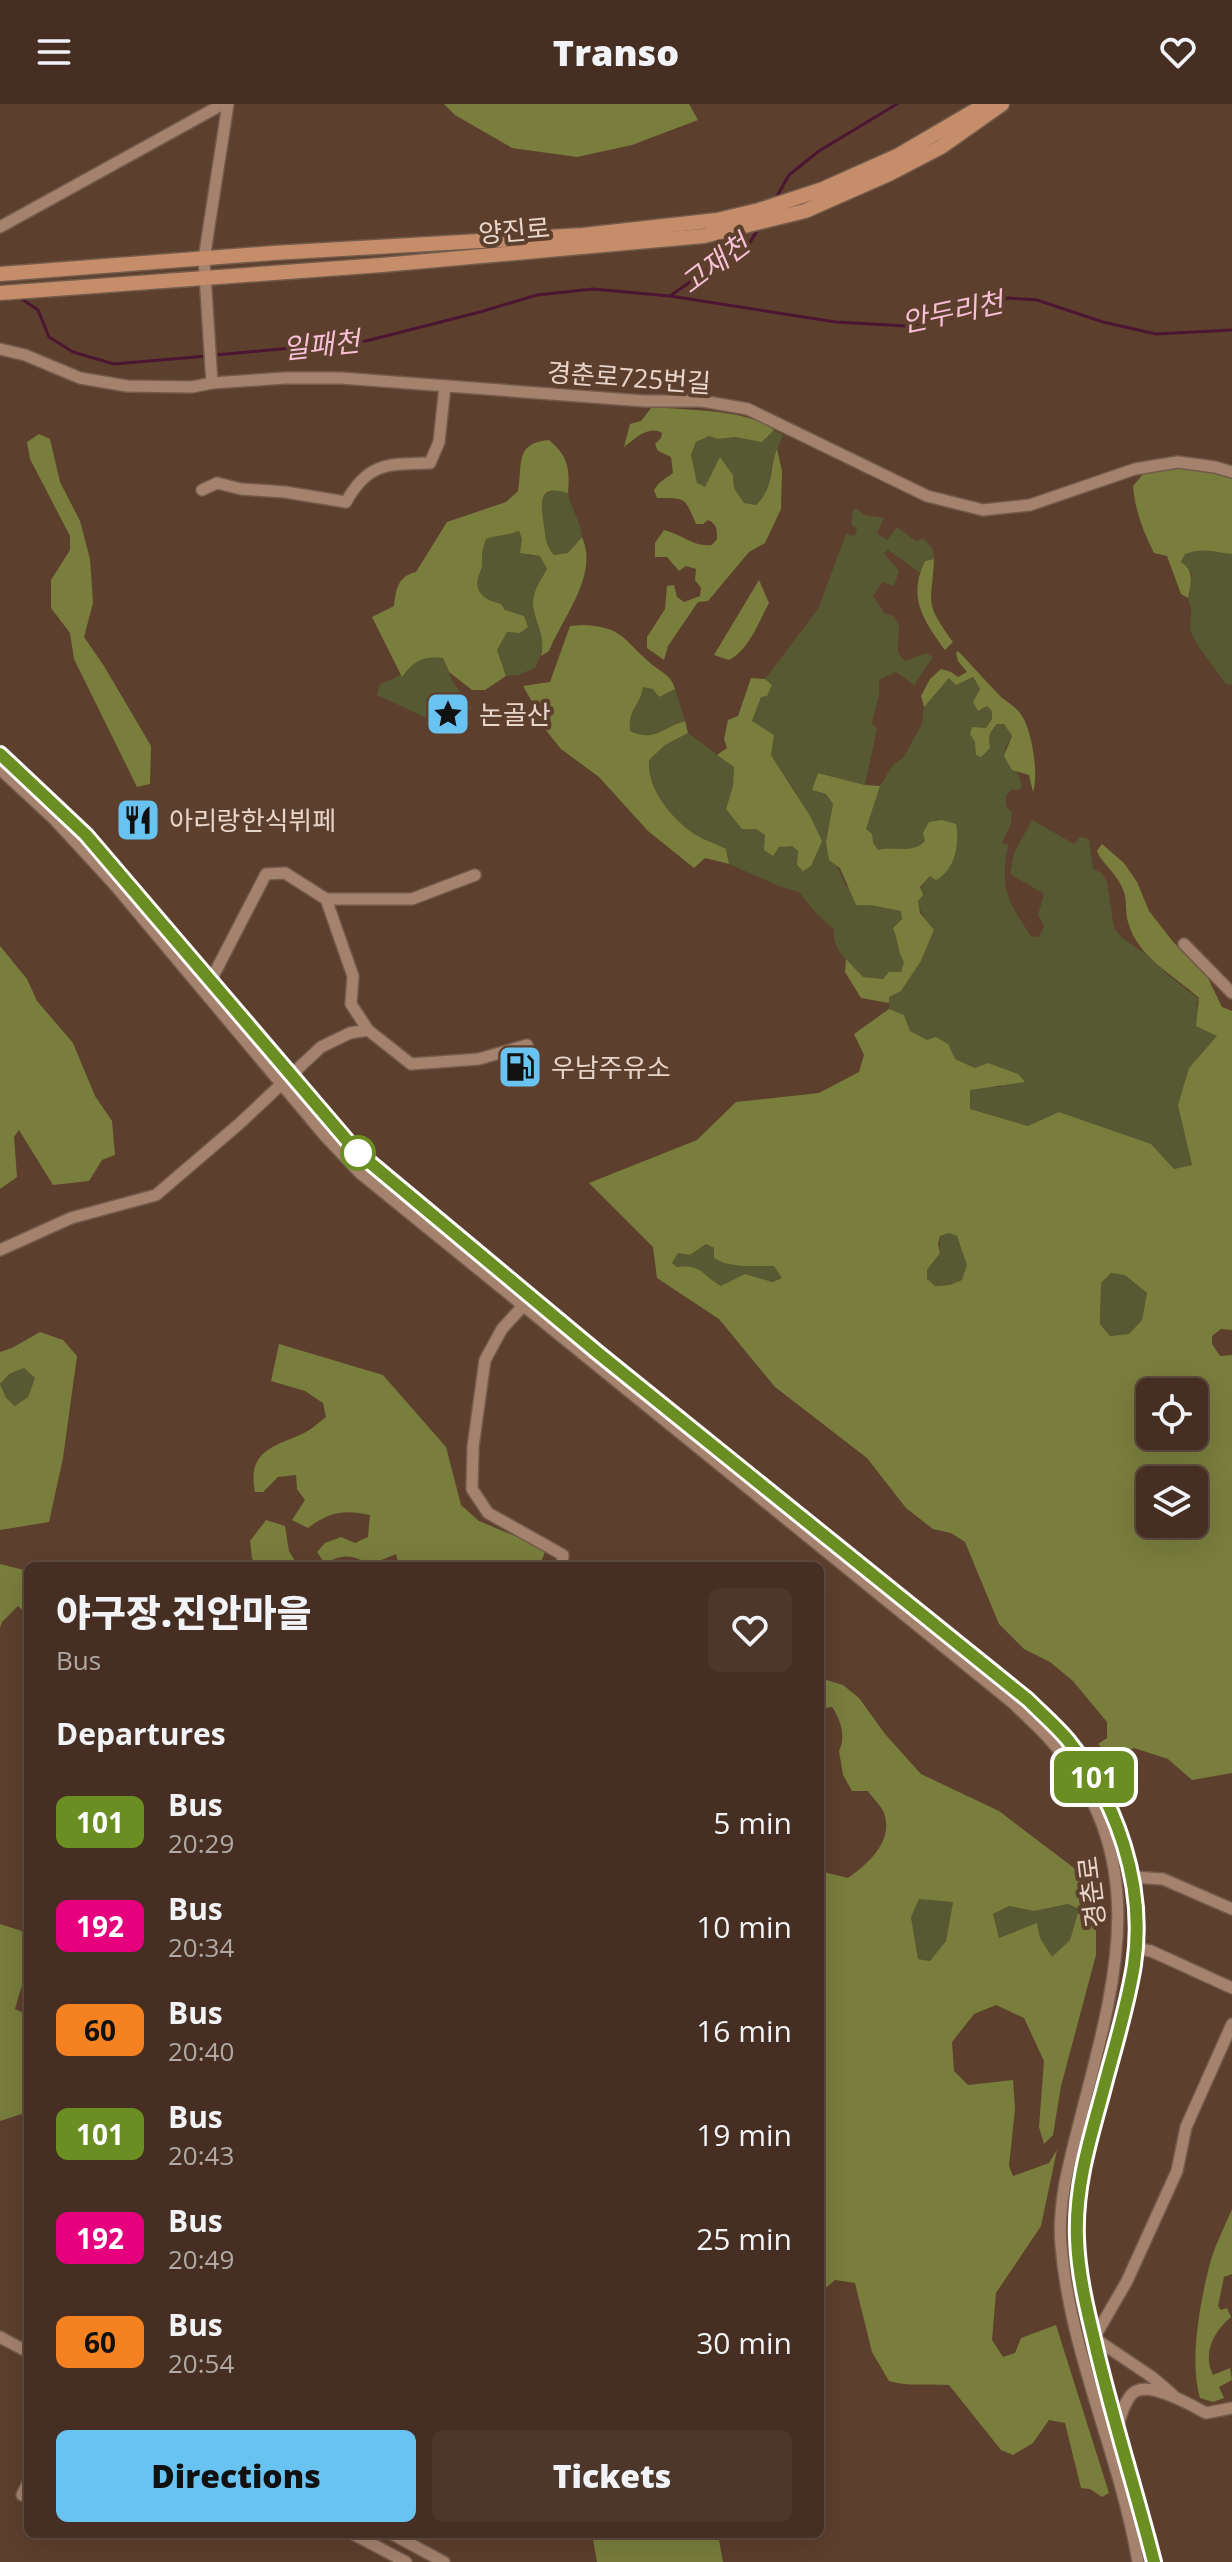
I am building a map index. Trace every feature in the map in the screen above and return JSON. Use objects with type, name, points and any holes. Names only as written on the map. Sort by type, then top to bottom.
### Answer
[{"type":"main road","name":"양진로","points":[[0,274],[583,235],[717,220],[823,189],[897,156],[986,104]]},
{"type":"main road","name":"양진로","points":[[0,293],[704,236],[805,211],[889,174],[941,147],[1002,104]]},
{"type":"street","points":[[0,227],[226,104]]},
{"type":"street","points":[[212,380],[204,259],[226,104]]},
{"type":"street","name":"경춘로725번길","points":[[0,349],[25,355],[80,378],[127,386],[192,387],[212,380],[341,378],[644,401],[702,401],[748,409],[927,496],[983,510],[1030,505],[1135,469],[1178,462],[1232,472]]},
{"type":"street","points":[[202,490],[217,483],[241,489],[285,492],[346,502],[356,484],[385,464],[430,463],[439,442],[445,386]]},
{"type":"street","name":"경춘로","points":[[0,754],[86,835],[211,980],[325,1136],[360,1173],[1013,1703],[1053,1742],[1079,1779],[1099,1817],[1114,1864],[1120,1917],[1108,2011],[1062,2198],[1061,2244],[1078,2340],[1130,2519],[1138,2562]]},
{"type":"street","name":"경춘로","points":[[0,769],[54,819],[286,1079],[356,1151],[425,1211],[1028,1700],[1067,1739],[1094,1778],[1112,1815],[1132,1877],[1137,1925],[1126,2004],[1078,2193],[1077,2238],[1082,2290],[1154,2562]]},
{"type":"street","points":[[211,980],[266,874],[285,873],[326,899],[412,899],[475,875]]},
{"type":"street","points":[[326,899],[353,976],[351,1004],[368,1030],[411,1064],[479,1059],[527,1045]]},
{"type":"street","points":[[1184,944],[1232,993]]},
{"type":"street","points":[[0,1250],[71,1218],[156,1195],[239,1124],[321,1047],[350,1033],[368,1030]]},
{"type":"street","points":[[523,1306],[502,1329],[485,1360],[473,1447],[472,1489],[488,1513],[563,1555],[562,1562]]},
{"type":"street","points":[[1132,1877],[1163,1879],[1232,1909]]},
{"type":"street","points":[[1135,1948],[1151,1951],[1232,1988]]},
{"type":"street","points":[[1094,2338],[1127,2281],[1177,2171],[1186,2127],[1232,2024]]},
{"type":"street","points":[[0,2337],[24,2350]]},
{"type":"street","points":[[1078,2340],[1094,2338],[1152,2377],[1175,2397]]},
{"type":"street","points":[[1117,2429],[1133,2394],[1148,2389],[1175,2397],[1206,2413],[1232,2408]]},
{"type":"street","points":[[22,2495],[24,2491]]},
{"type":"street","points":[[361,2538],[406,2562]]},
{"type":"street","points":[[399,2538],[444,2562]]},
{"type":"green space","points":[[444,104],[689,104],[698,120],[632,145],[577,157],[512,148],[455,115]]},
{"type":"green space","points":[[652,407],[733,414],[763,423],[774,430],[762,442],[709,436],[696,442],[691,455],[697,483],[705,487],[720,457],[733,475],[734,488],[744,503],[756,505],[769,485],[777,449],[782,471],[781,509],[765,543],[749,552],[708,601],[698,602],[668,646],[664,660],[647,648],[647,637],[665,609],[667,586],[674,585],[677,597],[684,602],[700,596],[701,588],[695,580],[696,569],[686,566],[679,571],[667,557],[655,557],[655,543],[664,530],[705,545],[712,545],[717,533],[715,525],[708,520],[696,524],[682,500],[657,498],[654,490],[673,473],[671,457],[658,451],[655,444],[662,433],[647,432],[624,447],[630,424],[641,421]]},
{"type":"green space","points":[[774,430],[783,435],[768,488],[756,505],[744,503],[734,488],[733,475],[720,458],[705,487],[697,484],[691,455],[696,442],[709,436],[762,442]]},
{"type":"green space","points":[[39,434],[50,439],[60,482],[80,521],[90,559],[93,603],[84,637],[151,746],[150,784],[137,787],[74,659],[70,633],[51,608],[51,580],[70,550],[70,536],[30,459],[27,442]]},
{"type":"green space","points":[[549,440],[564,457],[569,484],[568,493],[550,491],[543,498],[547,544],[554,555],[568,553],[582,537],[586,566],[577,596],[549,651],[541,656],[541,635],[533,605],[535,591],[547,569],[540,556],[520,553],[522,539],[519,531],[486,539],[477,584],[487,599],[501,604],[505,610],[524,616],[528,627],[520,633],[507,632],[497,650],[506,676],[485,690],[472,690],[449,672],[443,658],[436,658],[419,661],[402,677],[372,617],[394,606],[399,584],[416,572],[447,522],[506,502],[518,491],[525,450],[530,445]]},
{"type":"green space","points":[[1193,467],[1232,476],[1232,554],[1203,550],[1185,554],[1181,562],[1190,574],[1188,598],[1181,594],[1167,556],[1154,553],[1146,537],[1133,486],[1144,473]]},
{"type":"green space","points":[[557,489],[568,493],[582,537],[568,553],[554,555],[545,544],[539,503],[544,495]]},
{"type":"green space","points":[[857,509],[865,515],[884,518],[877,533],[887,540],[897,527],[916,541],[923,538],[933,549],[934,559],[925,561],[920,573],[888,550],[884,553],[899,571],[894,586],[883,582],[873,596],[885,614],[894,616],[899,625],[898,653],[905,661],[926,653],[933,657],[914,685],[896,672],[879,680],[872,723],[877,729],[865,785],[819,773],[813,790],[826,794],[833,804],[826,842],[846,886],[870,905],[901,911],[902,919],[893,928],[905,962],[901,972],[883,979],[863,977],[839,950],[834,930],[799,892],[729,864],[726,849],[682,825],[661,800],[649,770],[649,760],[665,745],[688,733],[734,767],[733,786],[726,809],[765,835],[772,855],[779,847],[791,845],[798,851],[797,866],[803,871],[796,793],[771,755],[771,743],[752,721],[761,697],[772,685],[765,679],[818,609],[846,534],[855,536],[857,528],[851,525],[853,510]]},
{"type":"green space","points":[[519,531],[528,555],[540,556],[547,569],[533,600],[543,641],[535,668],[506,676],[497,650],[507,631],[524,616],[511,613],[501,604],[487,599],[477,584],[486,539]]},
{"type":"green space","points":[[1211,549],[1232,554],[1232,684],[1226,684],[1190,630],[1188,598],[1192,574],[1181,562],[1185,554]]},
{"type":"green space","points":[[934,559],[933,610],[953,642],[945,650],[930,629],[918,598],[920,574],[925,561]]},
{"type":"green space","points":[[759,580],[769,603],[753,634],[729,660],[714,655]]},
{"type":"green space","points":[[570,626],[607,628],[621,636],[671,680],[675,689],[659,697],[653,689],[643,687],[632,712],[630,731],[652,735],[685,721],[688,733],[665,745],[649,760],[652,781],[674,817],[694,834],[726,849],[729,864],[705,858],[694,868],[648,831],[599,777],[561,749],[533,714],[534,705],[523,686],[550,682]]},
{"type":"green space","points":[[958,651],[1024,720],[1035,763],[1033,792],[1029,775],[1012,770],[1004,756],[1012,736],[1004,724],[997,724],[992,730],[990,748],[981,757],[976,755],[975,742],[970,734],[972,727],[986,728],[992,719],[992,711],[987,706],[978,711],[973,702],[980,689],[973,677],[956,685],[949,678],[924,707],[921,696],[930,679],[941,669],[958,677],[967,672],[958,661]]},
{"type":"green space","points":[[424,656],[443,658],[452,681],[472,708],[442,719],[429,719],[377,695],[380,684],[400,675]]},
{"type":"green space","points":[[972,677],[980,689],[974,703],[978,711],[987,706],[992,710],[992,719],[986,728],[988,737],[997,724],[1004,724],[1012,736],[1005,749],[1021,781],[1021,788],[1016,791],[1012,789],[1006,796],[1006,806],[1012,812],[1011,824],[1002,843],[1008,845],[1005,884],[1016,913],[1031,936],[1039,937],[1044,926],[1038,915],[1044,894],[1010,874],[1014,853],[1032,820],[1074,844],[1080,837],[1089,839],[1093,869],[1102,873],[1107,882],[1114,928],[1122,938],[1199,999],[1196,1005],[1218,1036],[1189,1068],[1179,1104],[1192,1165],[1174,1169],[1151,1144],[1028,1126],[970,1109],[969,1090],[981,1086],[1002,1087],[997,1068],[988,1063],[975,1068],[955,1059],[910,1031],[904,1015],[889,1009],[889,997],[901,991],[921,961],[934,931],[918,904],[920,890],[930,876],[925,841],[914,848],[878,850],[866,829],[880,786],[893,765],[903,758],[922,724],[924,706],[949,678],[956,685]]},
{"type":"green space","points":[[751,678],[765,679],[772,685],[767,696],[761,697],[752,721],[774,735],[771,755],[810,816],[822,841],[811,866],[803,871],[797,865],[798,851],[792,846],[779,847],[773,856],[764,850],[765,835],[756,829],[742,829],[726,809],[733,786],[734,767],[717,755],[727,748],[724,739],[728,720],[738,716]]},
{"type":"green space","points":[[643,687],[653,688],[659,697],[675,689],[685,721],[652,735],[630,732],[632,712]]},
{"type":"green space","points":[[818,773],[880,786],[866,829],[872,834],[878,850],[908,849],[920,845],[925,841],[923,833],[929,822],[942,820],[956,824],[956,848],[948,870],[936,880],[930,876],[920,887],[923,895],[918,901],[920,913],[934,930],[921,961],[901,991],[889,997],[889,1003],[861,998],[845,972],[846,959],[863,977],[883,979],[889,972],[901,972],[904,962],[893,928],[902,919],[901,911],[856,905],[840,868],[829,860],[826,842],[833,804],[826,794],[812,790]]},
{"type":"green space","points":[[1102,844],[1124,863],[1137,882],[1149,911],[1174,943],[1205,972],[1222,1007],[1232,1011],[1232,1330],[1221,1329],[1212,1336],[1212,1344],[1220,1356],[1232,1355],[1232,1773],[1192,1780],[1168,1759],[1134,1748],[1110,1757],[1098,1744],[1107,1738],[1107,1722],[1073,1681],[1050,1662],[1024,1649],[999,1624],[965,1542],[951,1533],[933,1529],[906,1508],[867,1458],[775,1387],[719,1319],[657,1278],[653,1247],[589,1183],[697,1140],[736,1102],[819,1093],[859,1072],[864,1055],[854,1034],[889,1009],[904,1015],[910,1031],[927,1040],[936,1037],[948,1044],[955,1059],[975,1068],[988,1063],[1018,1074],[1025,1082],[970,1090],[970,1109],[1028,1126],[1059,1112],[1151,1144],[1174,1169],[1192,1165],[1178,1105],[1189,1068],[1217,1036],[1196,1026],[1199,998],[1140,946],[1128,922],[1125,895],[1097,851]],"holes":[[[949,1233],[957,1236],[967,1265],[962,1280],[935,1286],[927,1279],[927,1270],[940,1253],[940,1236]],[[706,1244],[714,1248],[714,1258],[724,1263],[774,1266],[782,1278],[772,1282],[745,1274],[721,1286],[697,1269],[677,1267],[672,1263],[678,1253],[690,1255]],[[1111,1273],[1125,1275],[1147,1293],[1142,1320],[1129,1334],[1110,1336],[1100,1324],[1101,1283]]]},
{"type":"green space","points":[[0,946],[27,979],[37,1001],[73,1043],[95,1096],[112,1121],[115,1155],[102,1160],[89,1181],[53,1185],[19,1130],[14,1137],[17,1177],[0,1189]]},
{"type":"green space","points":[[949,1233],[958,1236],[968,1265],[962,1280],[934,1286],[927,1279],[927,1270],[940,1253],[940,1236]]},
{"type":"green space","points":[[706,1244],[714,1248],[724,1263],[774,1266],[783,1278],[750,1285],[724,1286],[693,1270],[677,1267],[672,1262],[678,1253],[690,1255]]},
{"type":"green space","points":[[1111,1273],[1125,1274],[1147,1293],[1142,1320],[1129,1334],[1110,1336],[1100,1324],[1101,1283]]},
{"type":"green space","points":[[40,1332],[63,1340],[77,1356],[63,1458],[49,1522],[0,1530],[0,1384],[0,1352]],"holes":[[[24,1368],[35,1378],[28,1397],[15,1406],[6,1398],[0,1384],[9,1374]]]},
{"type":"green space","points":[[279,1344],[383,1375],[446,1447],[461,1505],[479,1521],[546,1549],[541,1562],[398,1562],[396,1554],[376,1562],[347,1557],[324,1562],[317,1552],[325,1543],[341,1537],[355,1543],[368,1537],[370,1515],[337,1513],[308,1528],[292,1520],[305,1500],[297,1489],[296,1475],[278,1477],[263,1492],[255,1492],[255,1468],[264,1453],[307,1431],[326,1417],[323,1403],[305,1391],[271,1381]]},
{"type":"green space","points":[[24,1368],[35,1378],[28,1397],[16,1406],[5,1398],[0,1384],[9,1374]]},
{"type":"green space","points":[[266,1520],[285,1526],[289,1551],[296,1562],[254,1562],[250,1541]]},
{"type":"green space","points":[[0,1564],[24,1570],[24,1611],[18,1606],[0,1628]]},
{"type":"green space","points":[[824,1679],[843,1685],[859,1698],[885,1734],[921,1774],[999,1811],[1078,1871],[1096,1876],[1096,1955],[1061,2086],[1053,2135],[1044,2144],[1039,2127],[1044,2061],[1024,2018],[996,2005],[974,2014],[952,2042],[954,2071],[968,2085],[1013,2080],[1015,2109],[1009,2166],[1013,2176],[1049,2163],[1057,2150],[1041,2226],[996,2293],[992,2340],[1003,2357],[1015,2353],[1021,2338],[1056,2325],[1109,2493],[1102,2497],[1090,2489],[1081,2488],[1065,2423],[1049,2420],[1033,2443],[1013,2455],[1001,2450],[949,2385],[889,2381],[872,2352],[855,2283],[835,2280],[824,2290],[824,1872],[848,1878],[877,1851],[886,1823],[883,1810],[868,1791],[852,1791],[843,1775],[839,1751],[842,1729],[832,1707],[824,1708]],"holes":[[[919,1899],[953,1902],[946,1941],[930,1961],[918,1959],[911,1917]],[[1068,1904],[1079,1909],[1070,1940],[1052,1957],[1040,1938],[1037,1923],[999,1938],[993,1914],[1009,1906],[1034,1911]]]},
{"type":"green space","points":[[919,1898],[953,1901],[946,1941],[931,1961],[918,1959],[911,1917]]},
{"type":"green space","points":[[1068,1904],[1079,1909],[1070,1940],[1052,1958],[1040,1938],[1016,1931],[999,1938],[993,1914],[1009,1906],[1034,1911]]},
{"type":"green space","points":[[0,1924],[24,1932],[24,1985],[15,2009],[24,2013],[24,2113],[0,2121]]},
{"type":"green space","points":[[1232,2209],[1232,2274],[1224,2277],[1218,2306],[1221,2310],[1227,2308],[1231,2317],[1215,2336],[1209,2359],[1213,2375],[1230,2368],[1232,2380],[1219,2387],[1224,2398],[1213,2402],[1200,2398],[1196,2367],[1197,2332],[1211,2260]]},
{"type":"green space","points":[[593,2538],[719,2538],[723,2562],[597,2562]]},
{"type":"waterway","name":"고재천","points":[[776,198],[789,175],[819,151],[897,104]]},
{"type":"waterway","name":"고재천","points":[[670,296],[749,244],[758,229]]},
{"type":"waterway","name":"안두리천","points":[[215,355],[366,341],[537,295],[593,289],[670,296],[836,322],[907,326],[957,317],[1008,298],[1037,300],[1103,322],[1156,334],[1232,330]]},
{"type":"waterway","name":"일패천","points":[[19,297],[38,310],[49,337],[73,352],[114,364],[207,356]]},
{"type":"bus line","name":"101","points":[[0,754],[86,835],[356,1151],[598,1353],[1028,1700],[1067,1739],[1094,1778],[1125,1848],[1135,1886],[1137,1925],[1126,2004],[1078,2193],[1077,2238],[1082,2290],[1107,2394],[1136,2488],[1154,2562]]},
{"type":"place","name":"논골산","points":[[448,714]]},
{"type":"place","name":"아리랑한식뷔페","points":[[138,820]]},
{"type":"place","name":"우남주유소","points":[[520,1067]]}]
